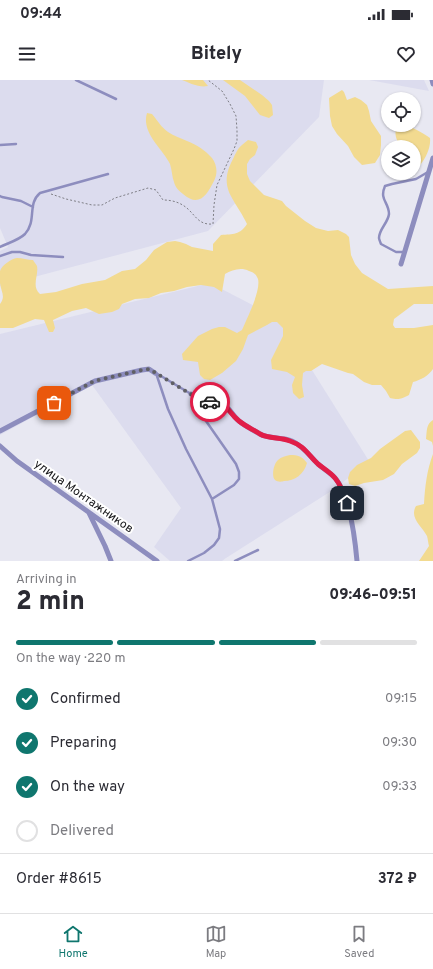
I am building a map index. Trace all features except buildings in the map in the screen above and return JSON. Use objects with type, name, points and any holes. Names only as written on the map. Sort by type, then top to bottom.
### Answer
[{"type":"street","points":[[432,80],[433,84]]},
{"type":"street","points":[[401,264],[433,158]]},
{"type":"street","points":[[0,431],[94,381],[149,369],[155,373]]},
{"type":"street","points":[[191,394],[204,402],[216,402],[223,404],[239,421],[262,435],[285,439],[300,445],[317,463],[335,478],[343,491],[347,503],[354,534],[357,561]]},
{"type":"street","name":"улица Монтажников","points":[[0,446],[16,461],[158,561]]},
{"type":"street","points":[[89,512],[111,561]]},
{"type":"lane","points":[[76,80],[116,99]]},
{"type":"lane","points":[[0,144],[16,144]]},
{"type":"lane","points":[[405,252],[396,252],[382,244],[379,238],[388,218],[389,211],[383,196],[383,191],[385,186],[416,179],[428,172]]},
{"type":"lane","points":[[0,247],[26,233],[32,222],[32,207],[34,201],[36,196],[40,193],[108,174]]},
{"type":"lane","points":[[0,196],[21,201],[32,207]]},
{"type":"lane","points":[[0,256],[12,252],[20,252],[30,255],[63,257]]},
{"type":"lane","points":[[155,373],[191,394],[206,421],[236,464],[239,472],[239,479],[234,485],[212,500]]},
{"type":"lane","points":[[155,373],[168,409],[186,449],[212,500],[220,528],[219,538],[214,544],[204,553],[188,561]]},
{"type":"lane","points":[[237,561],[258,550]]},
{"type":"path","points":[[44,192],[92,205],[102,205],[115,198],[148,188],[156,190],[163,200],[172,200],[189,209],[201,222],[213,224],[216,185],[234,149],[237,141],[237,130],[236,116],[222,90],[208,80]]},
{"type":"shaded area","points":[[0,80],[324,80],[319,117],[208,231],[0,286],[0,251],[8,247],[0,228]]},
{"type":"shaded area","points":[[182,80],[203,80],[208,86],[198,86]]},
{"type":"shaded area","points":[[223,80],[240,80],[262,95],[272,105],[273,115],[269,118],[260,115],[245,96]]},
{"type":"shaded area","points":[[369,80],[424,80],[429,91]]},
{"type":"shaded area","points":[[342,90],[347,100],[355,97],[367,105],[371,121],[381,136],[380,155],[375,163],[362,165],[354,157],[348,146],[337,134],[332,126],[329,98]]},
{"type":"shaded area","points":[[147,113],[152,114],[168,132],[197,146],[212,158],[216,166],[216,175],[208,191],[202,198],[194,200],[189,198],[180,192],[176,187],[170,164],[153,140],[147,127]]},
{"type":"shaded area","points":[[396,132],[420,132],[430,138],[428,152],[421,164],[421,140],[397,140]]},
{"type":"shaded area","points":[[248,140],[256,142],[258,147],[255,155],[247,164],[247,174],[250,181],[264,195],[282,201],[286,206],[316,228],[328,231],[338,230],[346,234],[349,237],[351,255],[355,264],[362,273],[388,289],[433,286],[433,304],[414,304],[394,319],[393,325],[395,328],[414,328],[433,325],[433,369],[429,374],[413,382],[409,395],[400,399],[390,398],[381,385],[372,385],[364,382],[353,374],[322,364],[311,371],[306,371],[303,373],[302,385],[304,397],[299,399],[293,393],[292,385],[295,377],[287,372],[272,369],[271,360],[283,336],[283,328],[277,322],[272,322],[248,335],[243,349],[236,361],[222,373],[210,380],[204,379],[200,375],[198,362],[183,360],[182,354],[198,336],[212,329],[225,327],[237,333],[242,330],[253,304],[258,284],[258,279],[252,272],[243,269],[234,270],[225,274],[222,292],[214,287],[201,285],[161,293],[149,298],[135,299],[122,304],[119,309],[112,312],[99,314],[86,308],[72,311],[53,320],[55,328],[53,332],[49,332],[44,320],[35,319],[13,328],[0,328],[0,304],[3,296],[0,283],[0,271],[12,260],[17,258],[33,260],[37,266],[37,291],[40,294],[56,292],[82,284],[105,280],[122,271],[135,269],[146,260],[154,250],[167,242],[175,241],[192,247],[213,251],[213,244],[221,235],[236,233],[242,230],[247,224],[233,200],[227,186],[227,178],[236,152]]},
{"type":"shaded area","points":[[210,283],[280,319],[369,461],[336,488],[222,561],[170,561],[154,547],[181,508],[92,385],[0,435],[0,334]]},
{"type":"shaded area","points":[[433,420],[433,446],[432,442],[426,439],[428,426]]},
{"type":"shaded area","points":[[411,430],[420,442],[420,448],[417,453],[402,464],[394,474],[383,480],[355,486],[349,484],[348,478],[350,472],[357,465],[371,458],[380,449],[405,431]]},
{"type":"shaded area","points":[[433,454],[433,561],[419,561],[429,546],[425,532],[415,518],[414,510],[416,506],[424,504],[429,466]]},
{"type":"shaded area","points":[[290,455],[300,456],[307,463],[306,467],[301,474],[292,480],[281,482],[276,481],[273,476],[275,464],[281,458]]},
{"type":"way so far","points":[[54,403],[94,381],[149,369],[204,402],[210,402]]},
{"type":"route","points":[[210,402],[223,404],[239,421],[262,435],[285,439],[300,445],[317,463],[335,478],[343,491],[347,503]]}]
